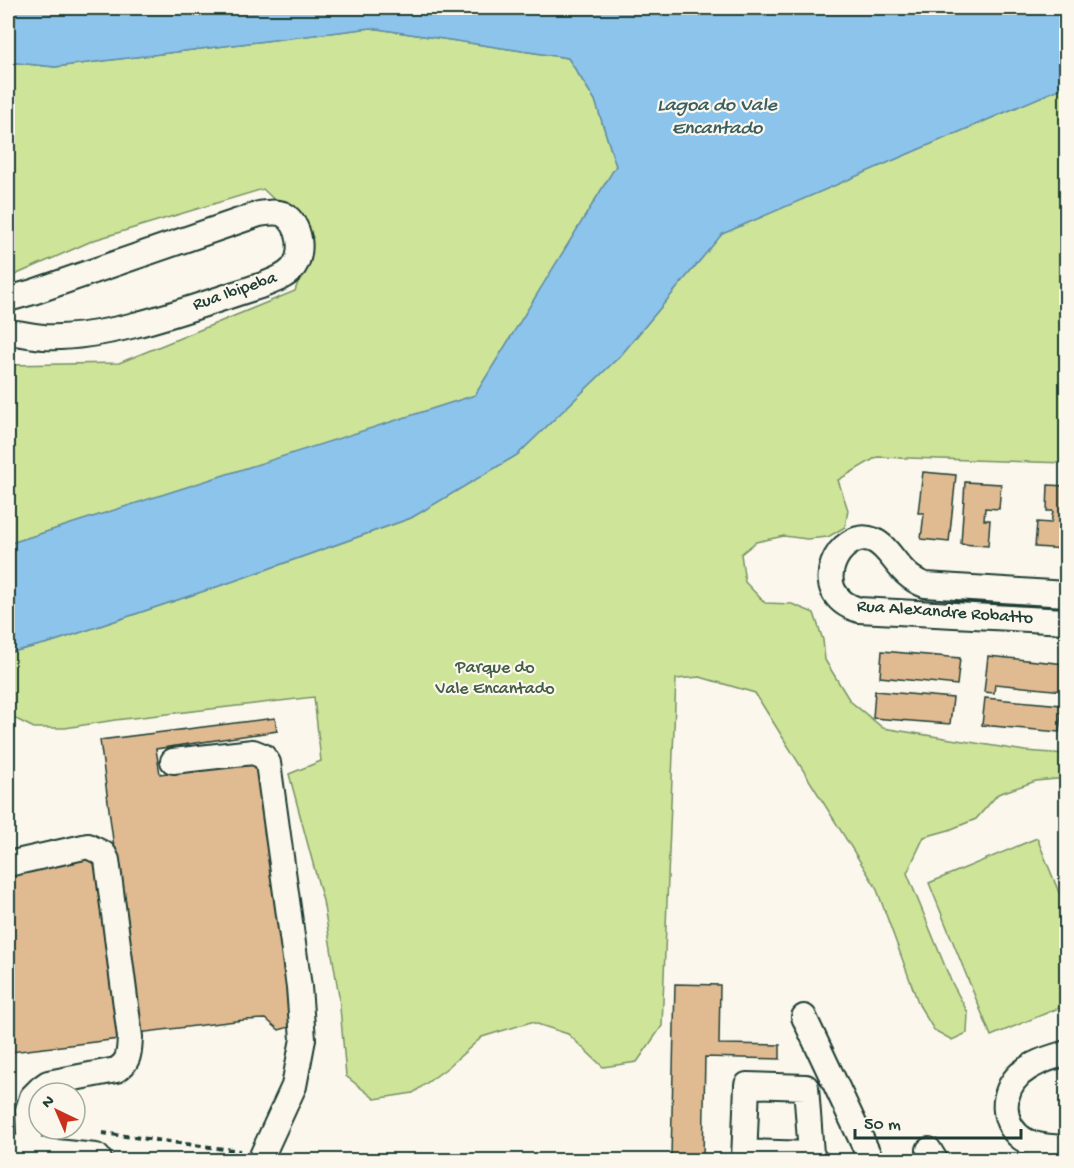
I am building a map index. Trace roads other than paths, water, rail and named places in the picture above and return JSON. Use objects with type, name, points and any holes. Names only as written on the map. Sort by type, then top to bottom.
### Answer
[{"type":"main road","points":[[19,1152],[94,1146]]},
{"type":"street","name":"Rua Ibipeba","points":[[8,298],[42,289],[259,214],[272,212],[282,214],[291,222],[300,243],[300,255],[293,268],[280,278],[154,319],[89,334],[44,337],[8,332]]},
{"type":"street","name":"Rua Alexandre Robatto","points":[[1066,594],[926,585],[907,576],[884,549],[873,540],[863,539],[850,543],[841,550],[834,560],[831,573],[831,586],[837,597],[847,606],[859,610],[1066,621]]},
{"type":"street","points":[[173,761],[253,752],[263,756],[268,763],[299,987],[303,1039],[294,1086],[261,1157]]},
{"type":"street","points":[[8,864],[88,846],[104,854],[107,861],[130,1037],[129,1056],[124,1065],[116,1070],[48,1083],[32,1097],[19,1152]]},
{"type":"street","points":[[804,1017],[871,1161]]},
{"type":"street","points":[[1066,1053],[1037,1062],[1020,1074],[1009,1088],[1004,1106],[1012,1128],[1024,1140],[1038,1146],[1066,1148]]},
{"type":"street","points":[[747,1085],[806,1086],[813,1157],[744,1156],[747,1085]]},
{"type":"water","name":"Lagoa do Vale Encantado","points":[[8,8],[1066,8],[1066,86],[722,234],[621,355],[517,455],[411,518],[52,642],[8,653],[8,544],[475,395],[616,166],[595,100],[568,58],[371,28],[55,67],[8,62]]},
{"type":"park label","name":"Parque do Vale Encantado","points":[[495,678]]}]
